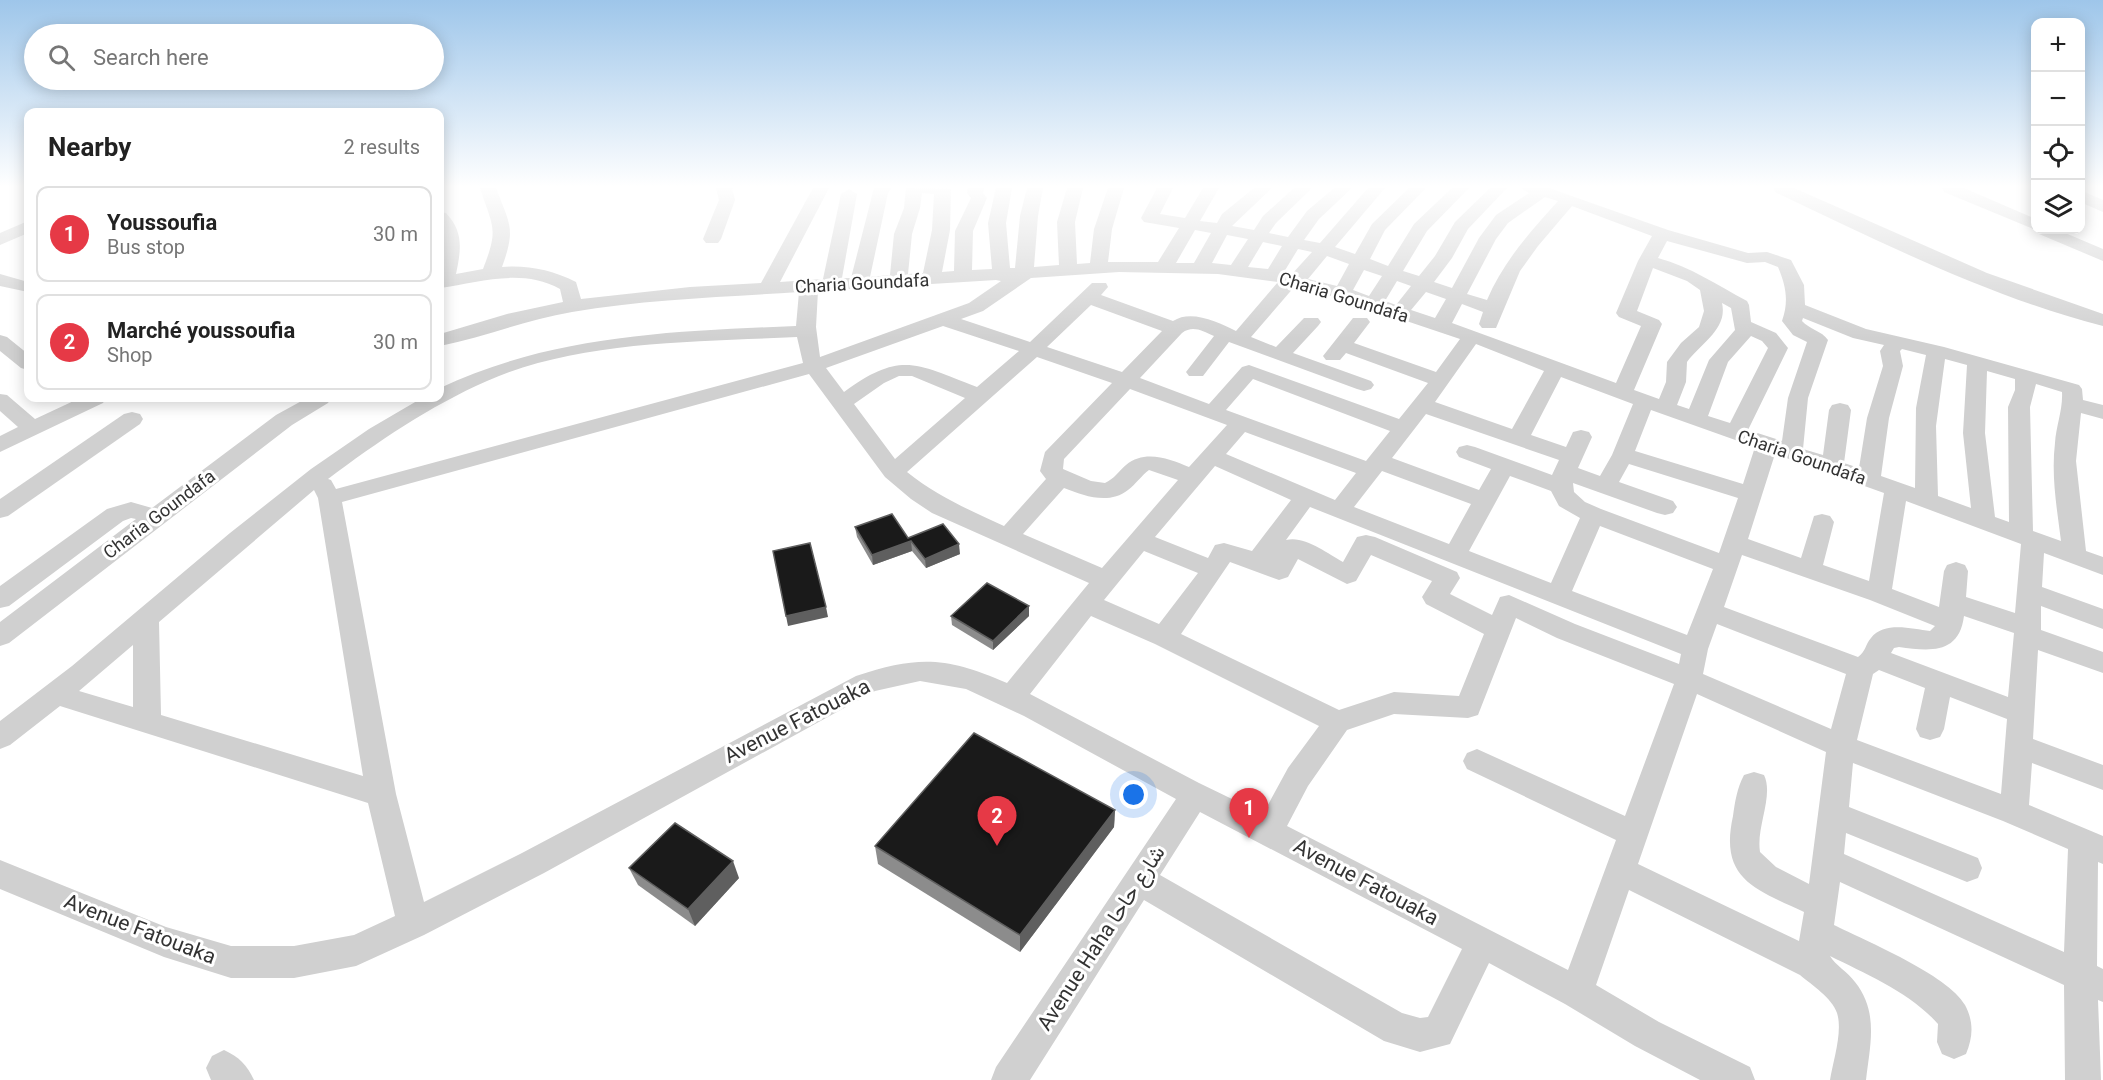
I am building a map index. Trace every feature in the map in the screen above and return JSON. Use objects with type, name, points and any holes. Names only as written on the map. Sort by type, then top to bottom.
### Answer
[{"type":"street","points":[[444,278],[453,238]]},
{"type":"street","points":[[490,275],[502,238]]},
{"type":"street","points":[[768,288],[794,238]]},
{"type":"street","points":[[835,238],[805,331],[807,350],[814,366],[893,472],[919,494],[940,507],[1105,580]]},
{"type":"street","points":[[859,284],[868,238]]},
{"type":"street","points":[[898,282],[903,238]]},
{"type":"street","points":[[931,280],[939,238]]},
{"type":"street","points":[[963,278],[964,238]]},
{"type":"street","points":[[999,238],[1002,276]]},
{"type":"street","points":[[330,498],[814,366],[942,319],[976,306],[1024,274],[1027,238]]},
{"type":"street","points":[[1067,238],[1068,271]]},
{"type":"street","points":[[1098,268],[1102,238]]},
{"type":"street","points":[[1165,266],[1181,238]]},
{"type":"street","points":[[1200,268],[1217,238]]},
{"type":"street","points":[[1236,271],[1256,238]]},
{"type":"street","points":[[1272,238],[1323,249],[1360,260],[1493,309]]},
{"type":"street","points":[[1287,278],[1293,242],[1296,238]]},
{"type":"street","points":[[1196,372],[1287,278],[1323,249],[1332,238]]},
{"type":"street","points":[[1342,293],[1372,238]]},
{"type":"street","points":[[1374,304],[1414,238]]},
{"type":"street","points":[[1400,313],[1443,258],[1454,238]]},
{"type":"street","points":[[1440,327],[1455,295],[1488,238]]},
{"type":"street","points":[[1340,510],[1440,380],[1478,339],[1506,275],[1534,238]]},
{"type":"street","points":[[1622,393],[1653,324],[1626,313],[1647,261],[1660,238]]},
{"type":"street","points":[[1576,992],[1689,679],[1695,648],[1750,494],[1779,449],[1818,340],[1800,331],[1792,321],[1796,309],[1795,285],[1785,264],[1767,257],[1747,258],[1678,238]]},
{"type":"street","points":[[1891,238],[2016,292],[2103,320]]},
{"type":"street","points":[[2064,238],[2103,256]]},
{"type":"street","points":[[1647,261],[1674,268],[1694,277],[1740,305],[1745,331],[1719,360],[1696,419]]},
{"type":"street","name":"Charia Goundafa","points":[[444,339],[514,318],[620,299],[1119,267],[1165,266],[1236,271],[1287,278],[1342,293],[1478,339],[2103,566]]},
{"type":"street","points":[[893,472],[1034,349],[1119,267]]},
{"type":"street","points":[[444,282],[490,275],[531,273],[554,278],[569,286],[573,306]]},
{"type":"street","points":[[0,279],[24,286]]},
{"type":"street","points":[[1606,486],[1655,405],[1676,382],[1677,362],[1688,346],[1708,329],[1714,311],[1709,288]]},
{"type":"street","points":[[1088,297],[1175,329]]},
{"type":"street","points":[[1796,309],[1860,334],[1937,351],[2072,389],[2073,404],[2066,429],[2063,460],[2075,556]]},
{"type":"street","points":[[942,319],[1125,380],[1240,424],[1484,500]]},
{"type":"street","points":[[1191,477],[1150,463],[1141,464],[1119,487],[1099,491],[1060,478],[1051,471],[1053,457],[1125,380],[1183,323],[1194,322],[1273,353],[1364,384]]},
{"type":"street","points":[[1212,413],[1249,371],[1311,322]]},
{"type":"street","points":[[1322,370],[1360,322]]},
{"type":"street","points":[[1736,433],[1778,348],[1769,337],[1742,324]]},
{"type":"street","points":[[444,394],[485,374],[564,352],[665,340],[805,331]]},
{"type":"street","points":[[0,341],[24,361]]},
{"type":"street","points":[[1869,480],[1878,418],[1893,366],[1890,351],[1897,342]]},
{"type":"street","points":[[1341,345],[1440,380]]},
{"type":"street","points":[[1927,502],[1923,428],[1928,383],[1937,351]]},
{"type":"street","points":[[1977,362],[1974,433],[1984,523]]},
{"type":"street","points":[[842,403],[887,373],[905,368],[980,396]]},
{"type":"street","points":[[1518,438],[1556,368]]},
{"type":"street","points":[[1249,371],[1403,428]]},
{"type":"street","points":[[2014,812],[2020,713],[2029,632],[2030,592],[2019,406],[2025,390],[2026,375]]},
{"type":"street","points":[[0,400],[33,429]]},
{"type":"street","points":[[0,445],[80,402]]},
{"type":"street","name":"Charia Goundafa","points":[[2,633],[284,420],[314,402]]},
{"type":"street","points":[[0,737],[58,695],[242,536],[318,475],[382,430],[430,402]]},
{"type":"street","points":[[2073,404],[2103,412]]},
{"type":"street","points":[[1422,405],[1518,438],[1570,463],[1606,486],[1665,507]]},
{"type":"street","points":[[1832,467],[1840,410]]},
{"type":"street","points":[[0,510],[132,419]]},
{"type":"street","points":[[1012,697],[1086,603],[1191,477],[1240,424]]},
{"type":"street","points":[[1467,452],[1504,466],[1570,463]]},
{"type":"street","points":[[1623,455],[1750,494]]},
{"type":"street","points":[[1211,456],[1305,497],[1695,648]]},
{"type":"street","points":[[1570,463],[1562,496],[1569,505],[1593,515],[1730,554],[1810,570],[1879,594],[2029,632],[2103,663]]},
{"type":"street","points":[[1455,554],[1504,466]]},
{"type":"street","points":[[318,475],[330,498],[381,794],[413,924]]},
{"type":"street","points":[[1007,537],[1060,478]]},
{"type":"street","points":[[1879,594],[1896,489]]},
{"type":"street","points":[[1257,562],[1305,497]]},
{"type":"street","points":[[0,599],[115,514],[131,510],[156,517]]},
{"type":"street","points":[[1558,595],[1593,515]]},
{"type":"street","points":[[1810,570],[1822,522]]},
{"type":"street","points":[[1140,540],[1214,570]]},
{"type":"street","points":[[1164,637],[1214,570],[1224,551],[1280,571],[1294,546],[1347,575],[1366,543],[1448,578],[1435,597],[1499,630]]},
{"type":"street","points":[[1818,934],[1841,746],[1868,664],[1880,645],[1887,639],[1899,636],[1930,641],[1940,639],[1946,633],[1956,571]]},
{"type":"street","points":[[2030,592],[2103,619]]},
{"type":"street","points":[[1086,603],[1164,637],[1336,722]]},
{"type":"street","points":[[1269,832],[1298,777],[1336,722],[1394,703],[1468,707],[1509,604],[1566,631],[1689,679],[1841,746],[2014,812],[2093,846],[2092,981],[2083,1080]]},
{"type":"street","points":[[1709,611],[1868,664],[1939,683],[2020,713]]},
{"type":"street","points":[[146,620],[147,723]]},
{"type":"street","name":"Avenue Fatouaka","points":[[0,874],[164,942],[231,962],[294,962],[356,950],[413,924],[533,863],[866,683],[898,674],[928,670],[972,682],[1012,697],[1144,766],[1194,796],[1269,832],[1576,992],[1647,1034],[1737,1080]]},
{"type":"street","points":[[1930,729],[1939,683]]},
{"type":"street","points":[[58,695],[381,794]]},
{"type":"street","points":[[2018,745],[2103,778]]},
{"type":"street","points":[[1477,761],[1634,834]]},
{"type":"street","points":[[1754,784],[1744,847],[1748,861],[1818,934],[1839,985],[1851,1001],[1856,1018],[1848,1080]]},
{"type":"street","name":"Avenue Haha شارع حاحا","points":[[1009,1080],[1194,796]]},
{"type":"street","points":[[1833,814],[1967,868]]},
{"type":"street","points":[[1828,861],[2092,981]]},
{"type":"street","points":[[1621,871],[1818,934],[1938,999],[1954,1018],[1956,1026],[1954,1042]]},
{"type":"street","points":[[1139,880],[1396,1029],[1420,1035],[1438,1032],[1482,943]]},
{"type":"building","points":[[892,514],[908,538],[943,524],[959,544],[925,559],[911,541],[872,555],[855,527]]},
{"type":"building","points":[[810,543],[826,607],[786,616],[773,551]]},
{"type":"building","points":[[987,583],[1029,606],[993,641],[951,616]]},
{"type":"building","points":[[974,733],[1115,810],[1020,935],[875,846]]},
{"type":"building","points":[[675,823],[733,861],[688,909],[629,868]]},
{"type":"place","name":"Youssoufia","points":[[1249,838]]},
{"type":"place","name":"Marché youssoufia","points":[[997,846]]}]
